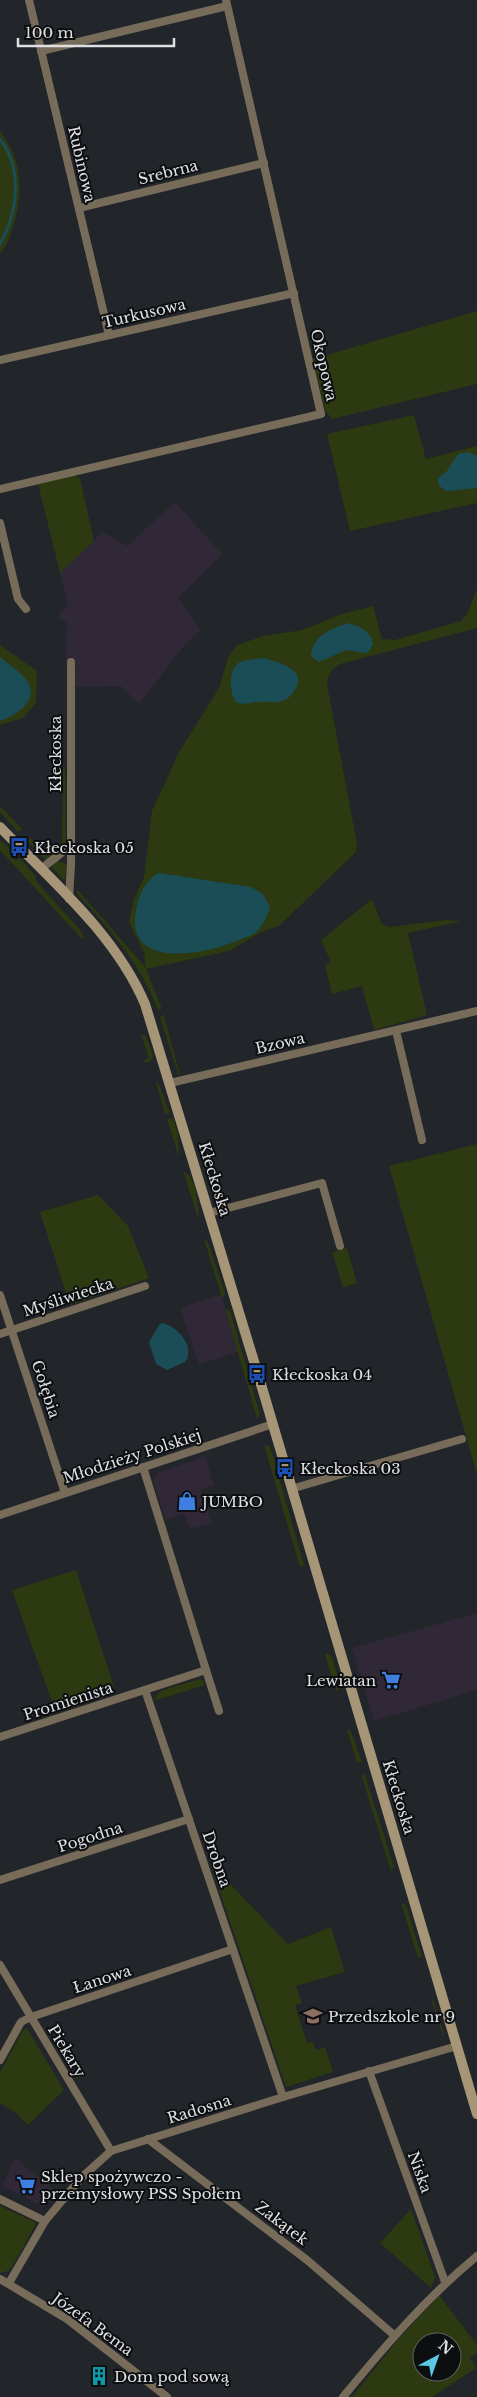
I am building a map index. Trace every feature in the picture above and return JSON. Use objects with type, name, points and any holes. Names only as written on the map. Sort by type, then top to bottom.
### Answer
[{"type":"main road","name":"Kłeckoska","points":[[0,827],[102,935],[132,976],[148,1013],[273,1424],[477,2114]]},
{"type":"street","name":"Rubinowa","points":[[29,0],[109,335]]},
{"type":"street","points":[[41,51],[227,3]]},
{"type":"street","name":"Okopowa","points":[[0,489],[322,414],[227,3]]},
{"type":"street","name":"Srebrna","points":[[78,208],[264,163]]},
{"type":"street","name":"Turkusowa","points":[[0,360],[294,293]]},
{"type":"street","points":[[0,523],[18,599],[26,609]]},
{"type":"street","name":"Kłeckoska","points":[[68,899],[72,864],[70,846],[70,662]]},
{"type":"street","points":[[41,869],[70,846]]},
{"type":"street","name":"Bzowa","points":[[170,1083],[477,1011]]},
{"type":"street","points":[[396,1030],[422,1140]]},
{"type":"street","points":[[209,1213],[322,1183],[340,1246]]},
{"type":"street","name":"Myśliwiecka","points":[[0,1334],[145,1286]]},
{"type":"street","name":"Gołębia","points":[[0,1294],[65,1493]]},
{"type":"street","name":"Młodzieży Polskiej","points":[[0,1514],[273,1424]]},
{"type":"street","points":[[291,1489],[462,1439]]},
{"type":"street","points":[[143,1467],[220,1711]]},
{"type":"street","points":[[145,1690],[206,1670]]},
{"type":"street","name":"Promienista","points":[[0,1737],[145,1690]]},
{"type":"street","name":"Drobna","points":[[145,1690],[283,2097]]},
{"type":"street","name":"Pogodna","points":[[0,1880],[189,1819]]},
{"type":"street","name":"Łanowa","points":[[0,2060],[20,2022],[233,1949]]},
{"type":"street","name":"Piekary","points":[[0,1965],[111,2151]]},
{"type":"street","name":"Radosna","points":[[8,2283],[45,2220],[81,2178],[111,2151],[283,2097],[457,2046]]},
{"type":"street","name":"Niska","points":[[369,2071],[445,2282]]},
{"type":"street","name":"Zakątek","points":[[148,2139],[307,2260],[394,2335]]},
{"type":"street","points":[[0,2199],[45,2220]]},
{"type":"street","points":[[343,2397],[394,2335],[445,2282],[477,2256]]},
{"type":"street","name":"Józefa Bema","points":[[0,2279],[67,2318],[167,2397]]},
{"type":"shaded area","points":[[175,502],[222,554],[178,598],[201,630],[183,647],[139,704],[121,686],[75,687],[76,662],[66,662],[67,623],[57,617],[68,604],[60,573],[103,532],[127,546]]},
{"type":"shaded area","points":[[221,1294],[238,1352],[199,1364],[180,1308]]},
{"type":"shaded area","points":[[205,1456],[214,1485],[201,1490],[212,1523],[190,1529],[184,1513],[166,1520],[153,1480],[157,1473]]},
{"type":"shaded area","points":[[477,1613],[477,1690],[374,1721],[352,1648]]},
{"type":"shaded area","points":[[15,2158],[57,2192],[44,2207],[2,2186]]},
{"type":"green space","points":[[0,131],[8,142],[17,166],[20,191],[12,230],[0,254]]},
{"type":"green space","points":[[477,311],[477,384],[332,419],[325,410],[313,359]]},
{"type":"green space","points":[[414,415],[426,459],[477,446],[477,503],[350,531],[327,434]]},
{"type":"green space","points":[[74,475],[80,478],[94,541],[60,573],[38,484]]},
{"type":"green space","points":[[477,589],[477,628],[340,664],[330,672],[327,684],[357,844],[356,852],[279,926],[261,932],[229,951],[146,969],[162,1009],[158,1010],[142,976],[123,947],[77,894],[77,889],[146,968],[144,952],[129,922],[133,902],[144,877],[152,811],[179,752],[219,688],[229,655],[237,645],[263,636],[302,630],[339,615],[373,606],[382,639],[395,640],[461,621],[467,614]]},
{"type":"green space","points":[[0,645],[37,671],[36,703],[23,718],[0,725]]},
{"type":"green space","points":[[63,768],[65,768],[66,846],[48,860],[25,839],[27,835],[47,856],[62,843]]},
{"type":"green space","points":[[0,806],[22,829],[18,832],[0,812]]},
{"type":"green space","points":[[0,840],[13,851],[10,855],[16,861],[20,858],[36,877],[36,881],[81,931],[84,937],[82,939],[0,850]]},
{"type":"green space","points":[[58,861],[67,864],[65,881],[52,868],[54,863]]},
{"type":"green space","points":[[372,899],[382,924],[389,927],[446,920],[462,921],[408,933],[427,1015],[374,1030],[362,986],[332,994],[325,965],[331,962],[321,940]]},
{"type":"green space","points":[[164,1015],[180,1075],[178,1074],[160,1017]]},
{"type":"green space","points":[[141,1034],[146,1036],[153,1056],[151,1061],[145,1063],[144,1060],[149,1058]]},
{"type":"green space","points":[[156,1082],[158,1082],[170,1113],[165,1114]]},
{"type":"green space","points":[[173,1118],[178,1135],[179,1158],[167,1119]]},
{"type":"green space","points":[[477,1144],[477,1475],[389,1166]]},
{"type":"green space","points":[[183,1171],[188,1174],[194,1185],[199,1218],[198,1218]]},
{"type":"green space","points":[[98,1195],[128,1226],[149,1278],[70,1305],[40,1212]]},
{"type":"green space","points":[[204,1239],[208,1242],[225,1293],[222,1298]]},
{"type":"green space","points":[[347,1248],[357,1283],[343,1287],[332,1252]]},
{"type":"green space","points":[[225,1308],[230,1311],[260,1414],[257,1419]]},
{"type":"green space","points":[[264,1445],[270,1447],[277,1469],[274,1470],[276,1479],[279,1478],[304,1565],[300,1567]]},
{"type":"green space","points":[[76,1570],[116,1693],[56,1713],[12,1590]]},
{"type":"green space","points":[[327,1653],[332,1657],[341,1687],[336,1692],[325,1654]]},
{"type":"green space","points":[[200,1679],[205,1685],[154,1701],[158,1693],[163,1690]]},
{"type":"green space","points":[[350,1729],[362,1762],[357,1763],[347,1730]]},
{"type":"green space","points":[[361,1774],[365,1775],[394,1867],[391,1871]]},
{"type":"green space","points":[[210,1863],[288,1944],[331,1927],[345,1972],[296,1986],[302,2003],[295,2005],[307,2043],[313,2042],[316,2050],[325,2047],[333,2072],[286,2087]]},
{"type":"green space","points":[[401,1903],[406,1905],[422,1957],[418,1958]]},
{"type":"green space","points":[[431,1999],[433,1999],[444,2034],[443,2037]]},
{"type":"green space","points":[[27,2028],[64,2090],[28,2125],[16,2113],[0,2103],[0,2073],[23,2030]]},
{"type":"green space","points":[[0,2206],[35,2222],[35,2226],[12,2267],[8,2271],[0,2273]]},
{"type":"green space","points":[[411,2209],[435,2277],[431,2288],[380,2243]]},
{"type":"green space","points":[[439,2295],[477,2345],[477,2352],[470,2358],[476,2368],[462,2377],[462,2332],[412,2332],[412,2382],[455,2382],[432,2397],[352,2397],[397,2341]]},
{"type":"water","points":[[469,452],[477,456],[477,488],[447,491],[439,486],[438,478],[447,471],[458,454]]},
{"type":"water","points":[[348,623],[361,628],[370,636],[373,644],[369,651],[365,653],[346,650],[319,662],[311,656],[312,649],[319,638],[329,631]]},
{"type":"water","points":[[0,657],[24,677],[31,691],[30,697],[23,708],[0,721]]},
{"type":"water","points":[[264,658],[283,664],[294,671],[298,681],[295,690],[287,699],[279,702],[245,704],[236,702],[232,693],[231,681],[236,665],[243,661]]},
{"type":"water","points":[[159,873],[251,887],[263,894],[270,907],[269,911],[255,933],[226,945],[189,953],[170,953],[153,950],[141,941],[135,927],[137,906],[142,891],[150,879]]},
{"type":"water","points":[[162,1323],[174,1328],[184,1338],[188,1350],[185,1362],[167,1370],[156,1364],[149,1342]]},
{"type":"waterway","points":[[0,139],[7,151],[15,177],[14,205],[11,219],[0,244]]},
{"type":"place","name":"Kłeckoska 05","points":[[19,847]]},
{"type":"place","name":"Kłeckoska 04","points":[[257,1374]]},
{"type":"place","name":"Kłeckoska 03","points":[[285,1468]]},
{"type":"place","name":"JUMBO","points":[[187,1501]]},
{"type":"place","name":"Lewiatan","points":[[391,1680]]},
{"type":"place","name":"Przedszkole nr 9","points":[[313,2016]]},
{"type":"place","name":"Sklep spożywczo - przemysłowy PSS Społem","points":[[26,2185]]},
{"type":"place","name":"Dom pod sową","points":[[99,2376]]}]
